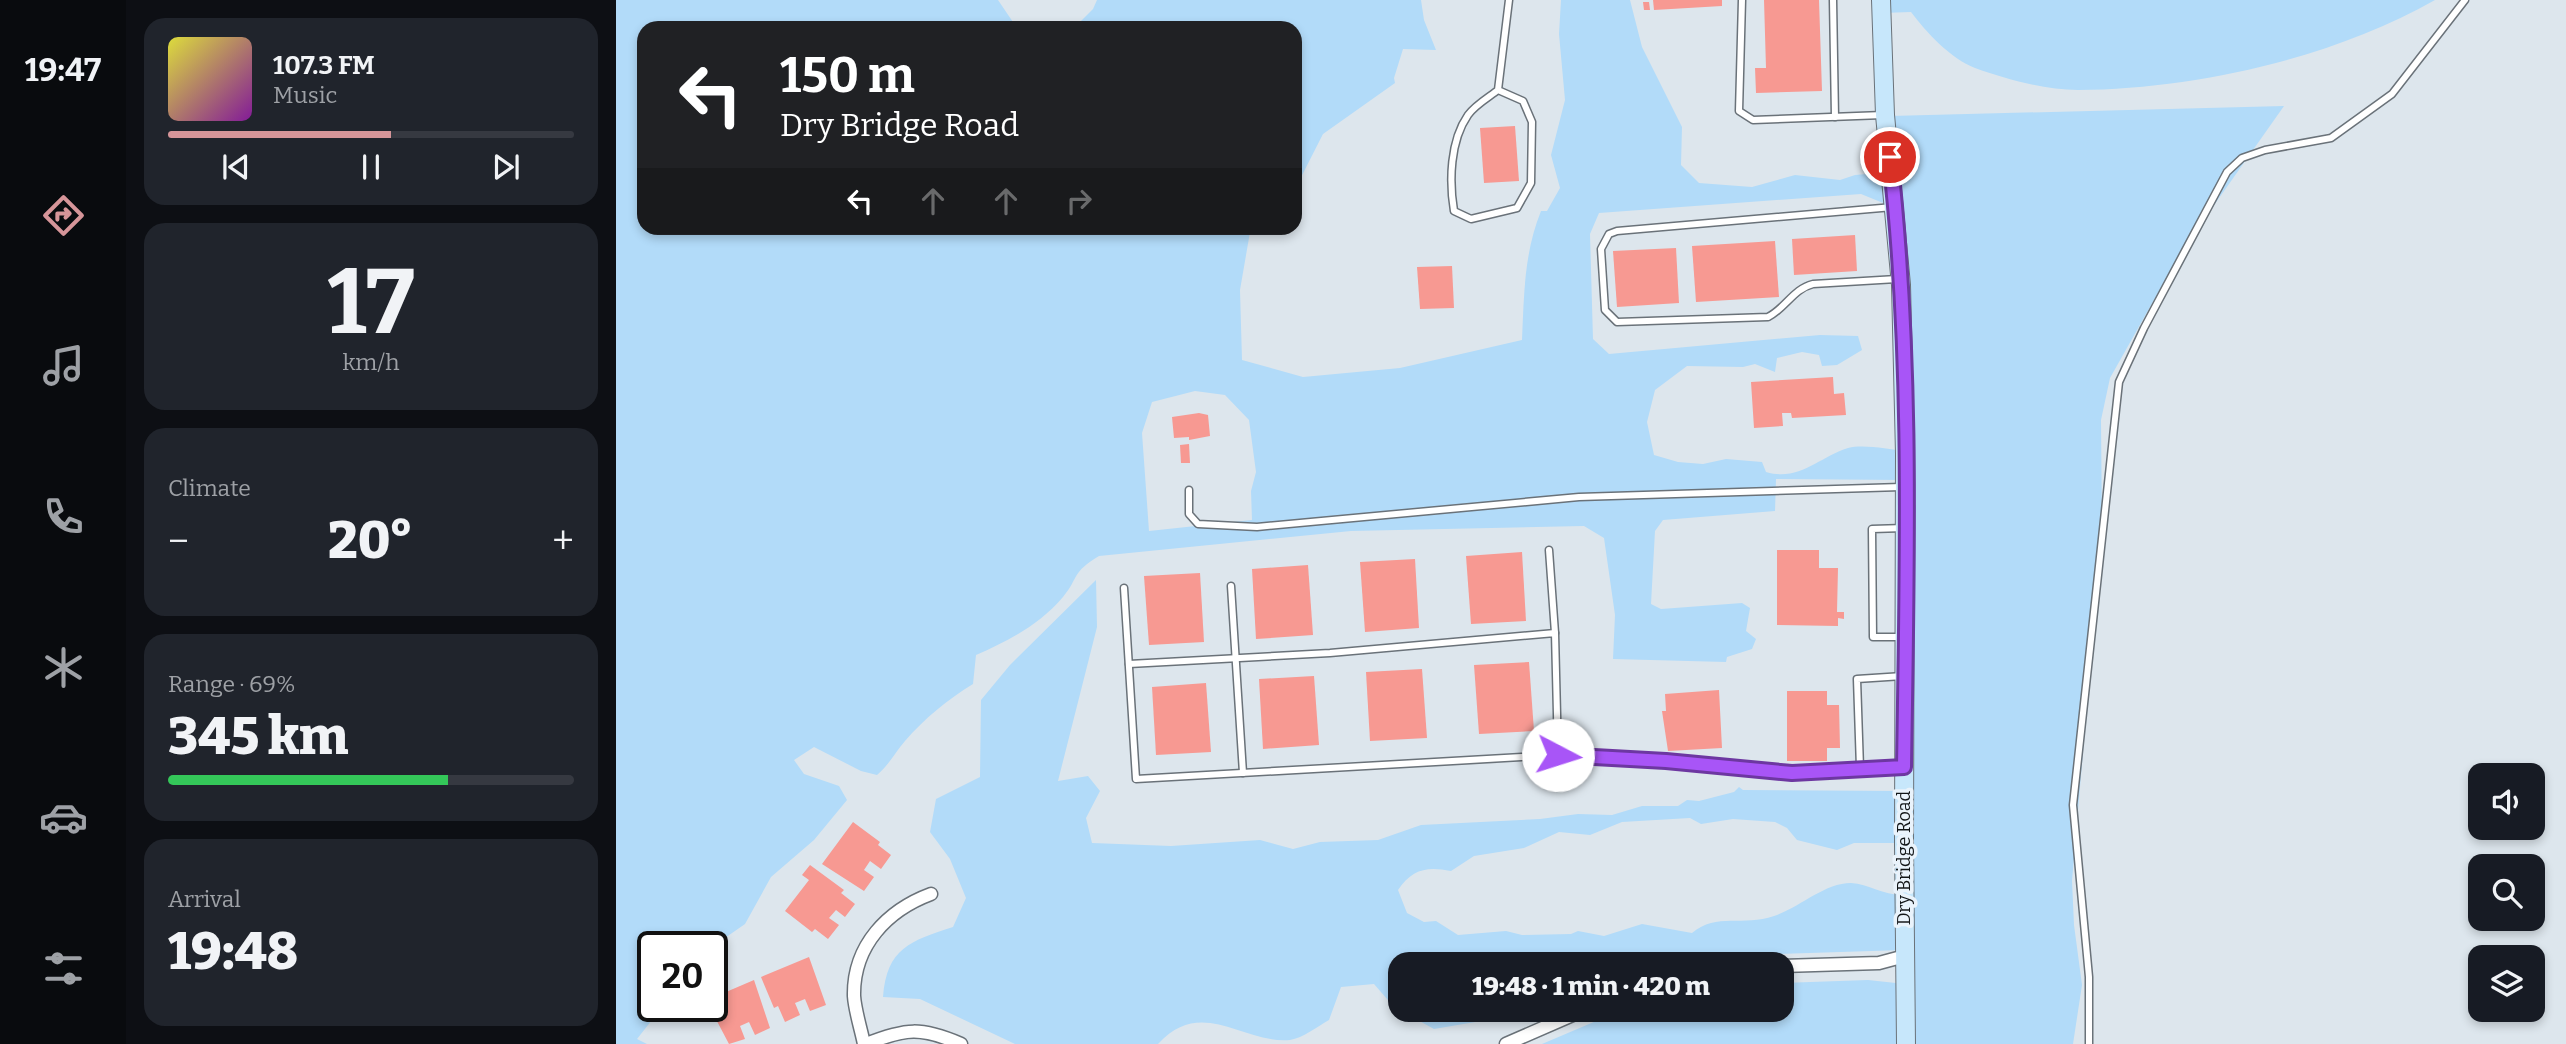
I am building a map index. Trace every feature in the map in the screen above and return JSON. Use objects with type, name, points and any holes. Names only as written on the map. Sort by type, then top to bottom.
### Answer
[{"type":"street","name":"Dry Bridge Road","points":[[1881,0],[1885,115],[1900,279],[1905,487],[1906,1044]]},
{"type":"street","points":[[932,894],[906,904],[884,920],[866,947],[857,969],[854,996],[865,1044],[897,1031],[925,1031],[961,1044]]},
{"type":"street","points":[[1794,966],[1879,963],[1905,956]]},
{"type":"street","points":[[1506,1044],[1556,1022]]},
{"type":"lane","points":[[1498,90],[1523,101],[1532,122],[1531,183],[1517,208],[1471,219],[1454,211],[1450,184],[1460,131],[1469,112],[1498,90],[1509,0]]},
{"type":"lane","points":[[1742,0],[1740,111],[1753,120],[1885,115]]},
{"type":"lane","points":[[1833,0],[1835,117]]},
{"type":"lane","points":[[2089,1044],[2090,977],[2073,805],[2119,382],[2144,328],[2227,172],[2242,158],[2265,150],[2331,138],[2392,94],[2465,0]]},
{"type":"lane","points":[[1895,207],[1609,234],[1601,249],[1605,310],[1617,322],[1768,317],[1782,310],[1800,288],[1813,284],[1900,279]]},
{"type":"lane","points":[[1189,489],[1189,514],[1198,524],[1257,527],[1579,497],[1905,487]]},
{"type":"lane","points":[[1905,528],[1871,529],[1873,637],[1905,637]]},
{"type":"lane","points":[[1549,550],[1555,632],[1558,755]]},
{"type":"lane","points":[[1231,586],[1243,773]]},
{"type":"lane","points":[[1124,588],[1136,779],[1558,755],[1666,761],[1792,773],[1904,767]]},
{"type":"lane","points":[[1129,664],[1330,653],[1555,632]]},
{"type":"lane","points":[[1860,768],[1857,679],[1905,676]]},
{"type":"shaded area","points":[[616,0],[998,0],[1012,21],[637,21],[637,235],[1249,235],[1240,290],[1242,360],[1303,377],[1400,368],[1522,340],[1526,274],[1535,227],[1541,211],[1547,211],[1560,188],[1551,155],[1565,100],[1559,34],[1561,0],[1630,0],[1642,47],[1682,127],[1681,165],[1699,183],[1752,187],[1795,175],[1840,180],[1855,175],[1890,172],[1890,116],[2284,106],[2181,252],[2110,378],[2101,420],[2102,529],[2072,881],[2074,925],[2082,985],[2073,1044],[1542,1044],[1594,1022],[1794,1022],[1794,983],[1868,980],[1905,984],[1903,950],[1794,953],[1388,952],[1388,1000],[1374,984],[1341,987],[1329,1020],[1290,1040],[1255,1036],[1206,1023],[1190,1024],[1174,1030],[1158,1044],[1015,1044],[920,999],[883,997],[885,980],[896,957],[913,942],[953,927],[966,898],[950,859],[930,832],[936,799],[980,777],[981,700],[1010,665],[1096,580],[1097,627],[1058,781],[1088,776],[1100,791],[1086,818],[1092,843],[1171,846],[1260,840],[1293,849],[1320,842],[1378,840],[1421,825],[1540,819],[1578,814],[1612,815],[1642,806],[1678,806],[1687,800],[1699,801],[1734,792],[1739,787],[1743,790],[1902,791],[1904,480],[1776,479],[1775,511],[1663,520],[1655,531],[1651,604],[1661,609],[1742,603],[1750,608],[1746,631],[1756,639],[1752,649],[1727,657],[1726,662],[1613,659],[1615,615],[1604,538],[1584,526],[1351,531],[1099,556],[1080,571],[1063,597],[1034,624],[976,655],[973,684],[945,703],[920,725],[877,775],[861,771],[814,747],[794,760],[804,774],[839,786],[847,800],[814,840],[771,877],[745,924],[728,936],[728,931],[637,931],[637,1022],[650,1022],[637,1039],[647,1044],[616,1044]],"holes":[[[1861,194],[1888,205],[1904,451],[1848,448],[1789,474],[1766,472],[1762,462],[1726,459],[1703,464],[1678,462],[1654,455],[1647,422],[1655,390],[1687,366],[1743,367],[1755,364],[1775,372],[1777,358],[1802,352],[1819,355],[1822,366],[1837,365],[1862,350],[1858,336],[1820,335],[1609,354],[1593,339],[1590,234],[1599,213]],[[1195,391],[1225,395],[1249,420],[1256,472],[1251,491],[1252,520],[1149,531],[1142,433],[1152,402]],[[1690,818],[1701,824],[1733,819],[1775,822],[1787,828],[1797,840],[1837,850],[1854,843],[1904,843],[1904,895],[1890,894],[1858,884],[1841,884],[1774,916],[1711,923],[1692,933],[1642,924],[1604,936],[1578,931],[1571,934],[1522,935],[1506,931],[1458,935],[1436,921],[1424,922],[1407,913],[1398,890],[1415,873],[1427,869],[1451,871],[1474,856],[1524,848],[1559,832],[1590,835],[1622,822]]]},
{"type":"shaded area","points":[[1097,0],[1421,0],[1424,20],[1436,50],[1403,49],[1394,78],[1395,83],[1323,134],[1302,175],[1302,21],[1081,21],[1093,9]]},
{"type":"shaded area","points":[[1881,0],[2435,0],[2353,38],[2262,66],[2169,84],[2078,90],[2026,83],[1966,64],[1948,52],[1911,12],[1882,13]]},
{"type":"shaded area","points":[[1421,1022],[1475,1022],[1434,1029]]},
{"type":"building","points":[[1653,0],[1722,0],[1722,6],[1654,10]]},
{"type":"building","points":[[1764,0],[1819,0],[1822,91],[1756,93],[1755,68],[1766,68]]},
{"type":"building","points":[[1643,2],[1649,2],[1650,10],[1644,10]]},
{"type":"building","points":[[1515,126],[1519,181],[1484,183],[1480,128]]},
{"type":"building","points":[[1855,235],[1857,271],[1794,275],[1792,239]]},
{"type":"building","points":[[1775,241],[1779,297],[1696,302],[1692,246]]},
{"type":"building","points":[[1676,248],[1679,303],[1617,307],[1613,251]]},
{"type":"building","points":[[1452,266],[1454,308],[1420,309],[1417,267]]},
{"type":"building","points":[[1833,377],[1834,394],[1844,393],[1846,415],[1792,418],[1791,413],[1782,413],[1783,426],[1754,428],[1751,382]]},
{"type":"building","points":[[1199,413],[1208,415],[1210,436],[1189,440],[1189,437],[1174,438],[1172,417]]},
{"type":"building","points":[[1189,444],[1190,463],[1181,463],[1180,445]]},
{"type":"building","points":[[1777,550],[1819,550],[1819,568],[1838,568],[1837,612],[1844,612],[1844,619],[1838,618],[1838,626],[1777,625]]},
{"type":"building","points":[[1522,552],[1526,621],[1471,624],[1466,556]]},
{"type":"building","points":[[1415,559],[1419,628],[1365,632],[1360,562]]},
{"type":"building","points":[[1308,565],[1313,635],[1256,639],[1252,569]]},
{"type":"building","points":[[1200,573],[1204,642],[1149,645],[1144,576]]},
{"type":"building","points":[[1529,662],[1534,731],[1479,734],[1474,665]]},
{"type":"building","points":[[1422,669],[1427,738],[1370,741],[1366,672]]},
{"type":"building","points":[[1314,676],[1319,745],[1263,749],[1259,679]]},
{"type":"building","points":[[1206,683],[1211,752],[1156,755],[1152,687]]},
{"type":"building","points":[[1719,690],[1722,748],[1668,751],[1662,711],[1666,711],[1665,694]]},
{"type":"building","points":[[1787,691],[1827,691],[1827,705],[1839,705],[1840,748],[1827,748],[1827,761],[1787,761]]},
{"type":"building","points":[[853,822],[880,842],[878,845],[891,855],[881,869],[870,861],[864,870],[874,877],[864,891],[822,864]]},
{"type":"building","points":[[810,865],[844,890],[841,893],[855,904],[845,917],[836,910],[829,918],[839,925],[828,939],[815,929],[812,932],[785,911],[809,880],[802,875]]},
{"type":"building","points":[[809,957],[826,1005],[810,1011],[805,999],[795,1003],[800,1015],[785,1022],[778,1006],[774,1008],[761,977]]},
{"type":"building","points":[[754,980],[770,1028],[755,1035],[749,1022],[740,1026],[745,1039],[729,1044],[717,1022],[728,1022],[728,991]]},
{"type":"route","points":[[1558,755],[1621,761],[1666,761],[1792,773],[1904,767],[1905,454],[1901,285],[1890,157]]}]
